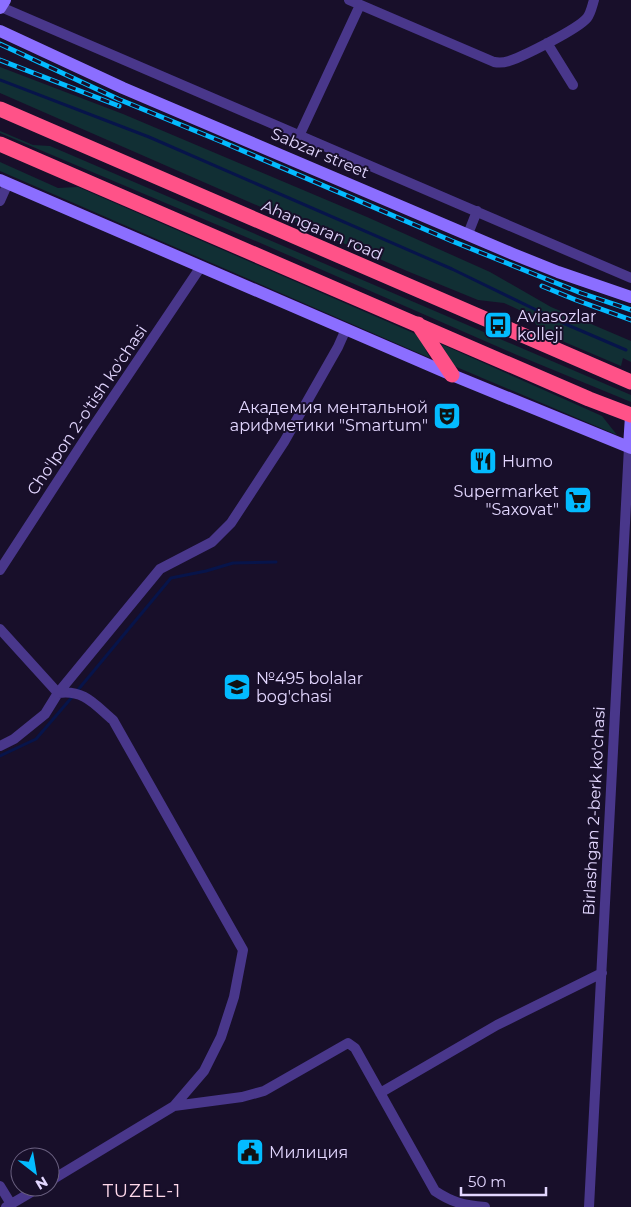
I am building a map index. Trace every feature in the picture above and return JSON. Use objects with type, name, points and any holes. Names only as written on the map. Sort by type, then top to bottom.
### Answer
[{"type":"highway","name":"Ahangaran road","points":[[0,109],[631,382]]},
{"type":"highway","points":[[0,144],[631,416]]},
{"type":"highway","points":[[418,324],[452,375]]},
{"type":"street","points":[[349,0],[494,62],[502,63],[547,43],[580,24],[588,17],[594,0]]},
{"type":"street","points":[[2,5],[631,278]]},
{"type":"street","points":[[300,134],[360,5]]},
{"type":"street","name":"Sabzar street","points":[[0,31],[124,88],[543,266],[631,297]]},
{"type":"street","points":[[547,43],[573,85]]},
{"type":"street","points":[[0,201],[4,182],[452,375],[630,447]]},
{"type":"street","points":[[468,234],[477,211]]},
{"type":"street","name":"Cho'lpon 2-o'tish ko'chasi","points":[[0,570],[200,268]]},
{"type":"street","points":[[0,746],[14,739],[45,714],[58,693],[160,570],[212,542],[231,523],[284,442],[338,348],[346,328]]},
{"type":"street","name":"Birlashgan 2-berk ko'chasi","points":[[589,1207],[631,416]]},
{"type":"street","points":[[0,629],[58,693]]},
{"type":"street","points":[[58,693],[70,691],[84,695],[114,720],[243,950],[234,997],[221,1037],[204,1071],[174,1106],[60,1175]]},
{"type":"street","points":[[380,1093],[497,1025],[602,973]]},
{"type":"street","points":[[174,1106],[242,1097],[264,1091],[348,1042],[355,1048],[435,1191],[448,1200],[465,1206],[485,1207]]},
{"type":"street","points":[[0,1186],[9,1206],[24,1197]]},
{"type":"green space","points":[[0,67],[123,114],[367,217],[490,272],[551,307],[631,341],[631,362],[623,358],[621,366],[541,332],[530,315],[504,303],[478,300],[407,271],[0,93]]},
{"type":"green space","points":[[0,131],[33,145],[50,146],[631,395],[631,402],[0,133]]},
{"type":"green space","points":[[0,162],[58,188],[78,187],[418,335],[430,358],[0,171]]},
{"type":"green space","points":[[441,344],[602,416],[617,435],[454,366]]},
{"type":"waterway","points":[[0,80],[149,137],[452,269],[563,323],[626,350]]},
{"type":"waterway","points":[[77,691],[171,578],[233,563],[276,562]]},
{"type":"waterway","points":[[0,756],[36,739],[73,696]]},
{"type":"railway","points":[[0,44],[118,99],[452,241],[581,293],[631,310]]},
{"type":"railway","points":[[0,60],[119,106]]},
{"type":"railway","points":[[542,286],[631,320]]},
{"type":"place","name":"Aviasozlar kolleji","points":[[498,325]]},
{"type":"place","name":"Академия ментальной арифметики \"Smartum\"","points":[[447,416]]},
{"type":"place","name":"Humo","points":[[483,461]]},
{"type":"place","name":"Supermarket \"Saxovat\"","points":[[578,500]]},
{"type":"place","name":"№495 bolalar bog'chasi","points":[[237,687]]},
{"type":"place","name":"Милиция","points":[[250,1152]]},
{"type":"district","name":"TUZEL-1","points":[[142,1191]]}]
